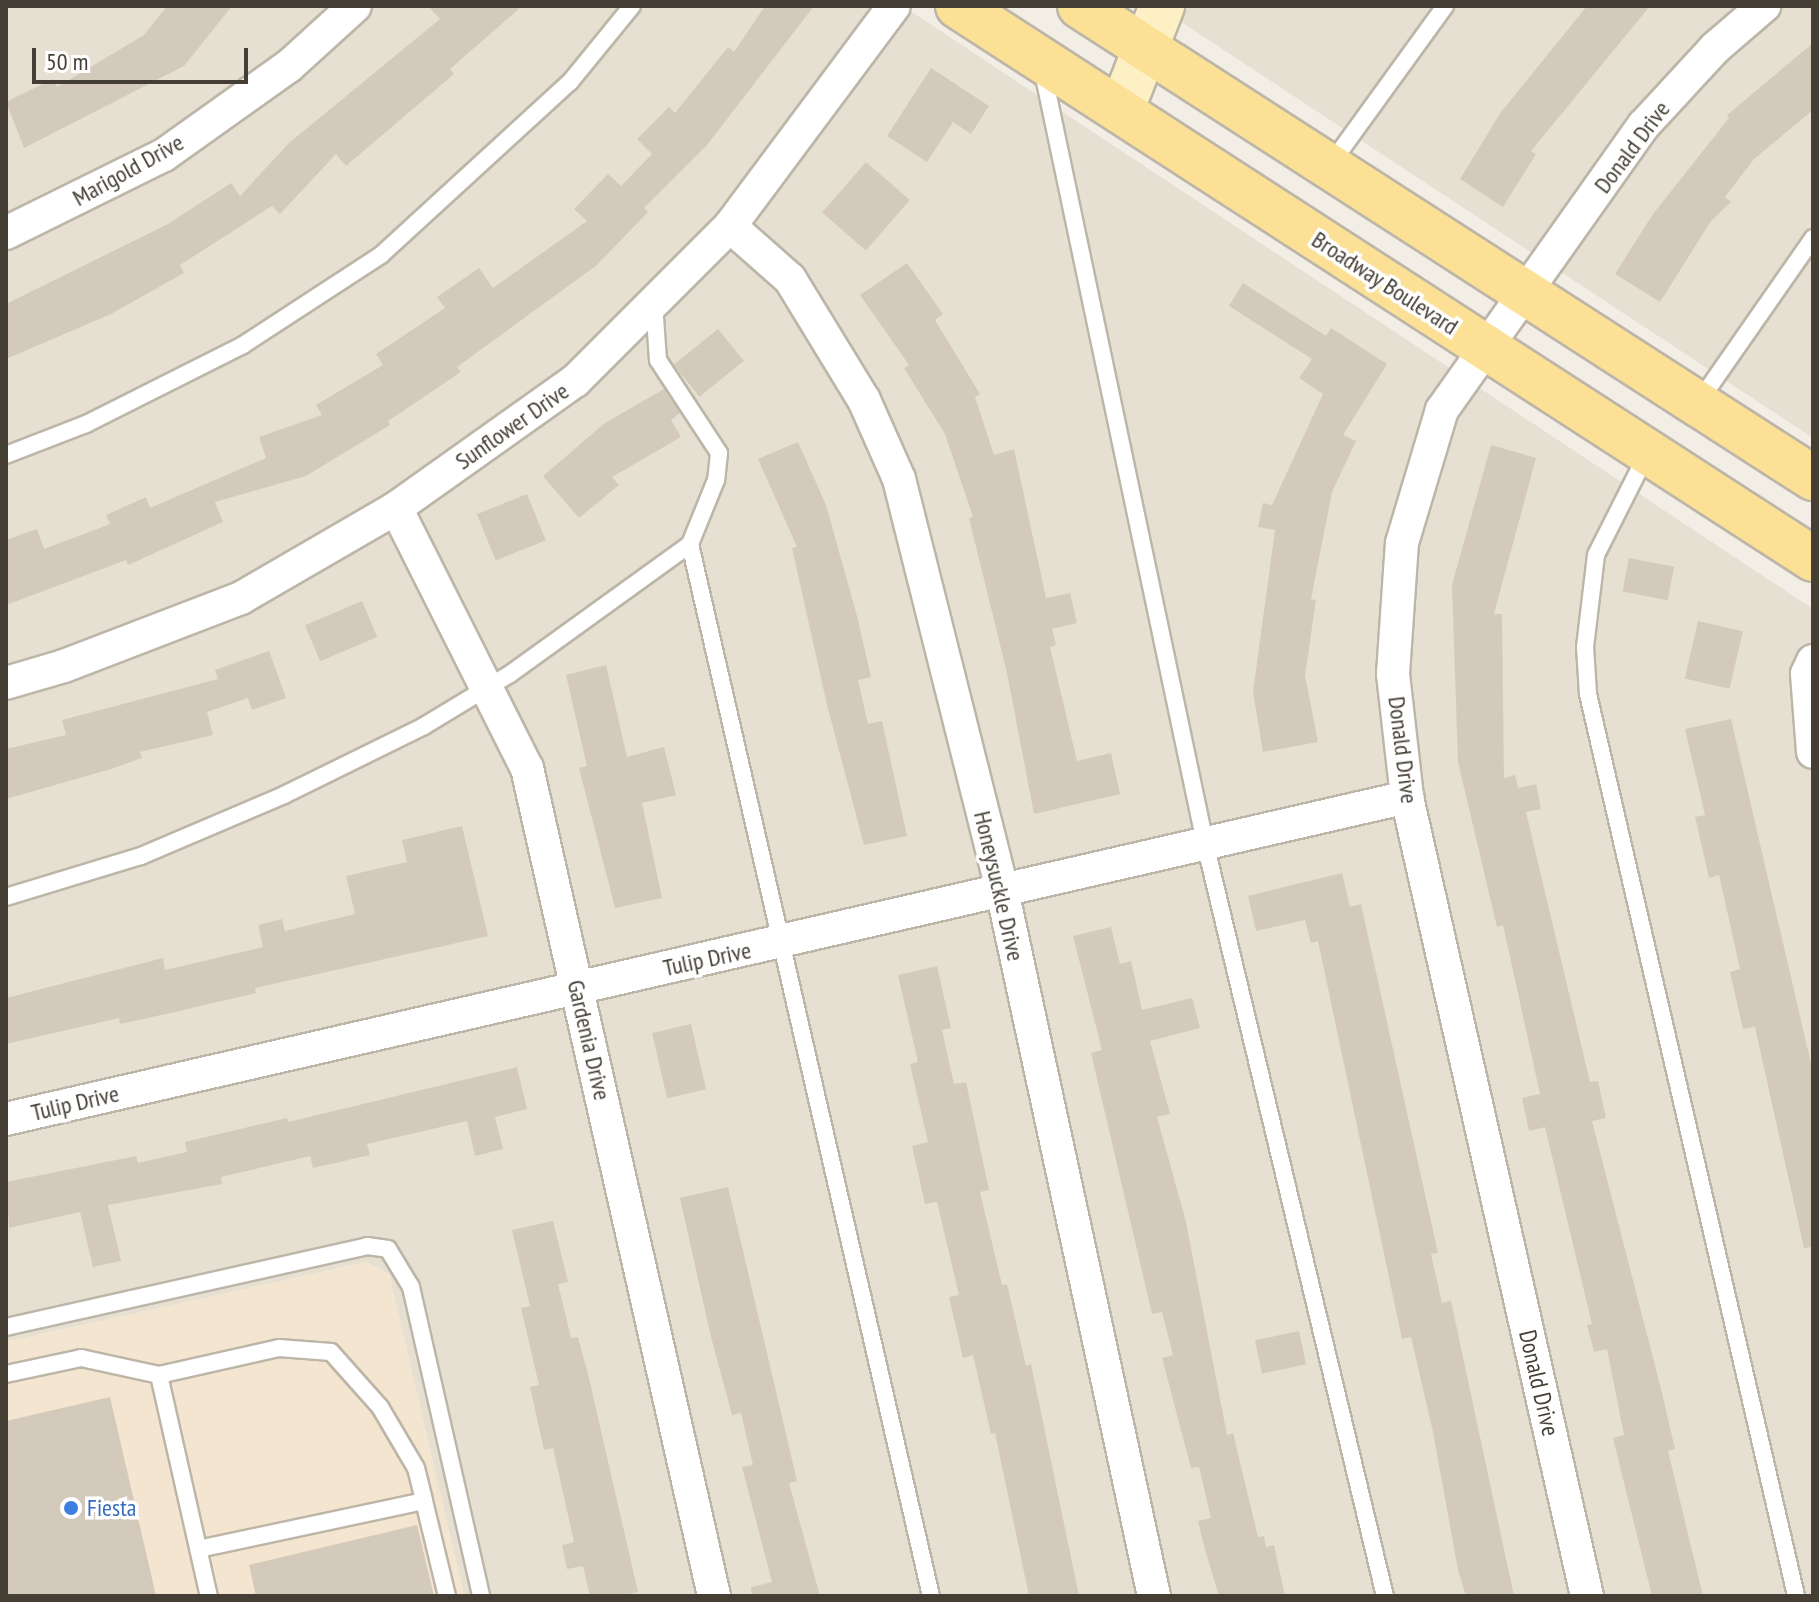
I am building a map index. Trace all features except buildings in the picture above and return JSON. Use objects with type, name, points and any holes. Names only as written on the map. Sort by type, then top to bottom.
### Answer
[{"type":"main road","name":"Broadway Boulevard","points":[[958,6],[1813,559]]},
{"type":"main road","points":[[1080,6],[1813,478]]},
{"type":"street","name":"Marigold Drive","points":[[6,233],[164,155],[289,66],[355,6]]},
{"type":"street","name":"Sunflower Drive","points":[[6,683],[64,666],[241,598],[396,508],[575,381],[730,226],[894,6]]},
{"type":"street","points":[[1121,111],[1162,6]]},
{"type":"street","name":"Donald Drive","points":[[1587,1596],[1407,797],[1393,674],[1402,543],[1442,410],[1644,125],[1715,48],[1764,6]]},
{"type":"street","name":"Honeysuckle Drive","points":[[730,226],[790,279],[864,400],[899,479],[1002,890],[1154,1596]]},
{"type":"street","name":"Gardenia Drive","points":[[396,508],[489,687],[527,768],[714,1596]]},
{"type":"street","points":[[1813,661],[1807,674],[1813,752]]},
{"type":"street","name":"Tulip Drive","points":[[6,1119],[1407,797]]},
{"type":"lane","points":[[6,455],[86,424],[243,345],[381,255],[570,82],[632,6]]},
{"type":"lane","points":[[1329,166],[1445,6]]},
{"type":"lane","points":[[1041,59],[1205,843],[1385,1596]]},
{"type":"lane","points":[[1698,404],[1813,238]]},
{"type":"lane","points":[[6,897],[141,856],[284,795],[424,726],[489,687],[690,544],[716,480],[719,453],[658,360],[654,303]]},
{"type":"lane","points":[[1648,452],[1596,555],[1585,647],[1588,694],[1796,1596]]},
{"type":"lane","points":[[690,544],[778,943],[931,1596]]},
{"type":"lane","points":[[6,1327],[367,1246],[388,1249],[411,1287],[481,1596]]},
{"type":"lane","points":[[6,1374],[81,1358],[159,1375],[279,1348],[331,1352],[380,1407],[416,1468],[447,1596]]},
{"type":"lane","points":[[159,1375],[209,1596]]},
{"type":"lane","points":[[199,1549],[424,1501]]},
{"type":"shaded area","points":[[6,6],[903,6],[1813,609],[1813,1596],[464,1596],[389,1274],[366,1262],[6,1342]]},
{"type":"shaded area","points":[[1157,6],[1813,6],[1813,438]]},
{"type":"shaded area","points":[[367,1262],[389,1274],[464,1596],[6,1596],[6,1342]]},
{"type":"place","name":"Fiesta","points":[[71,1508]]}]
